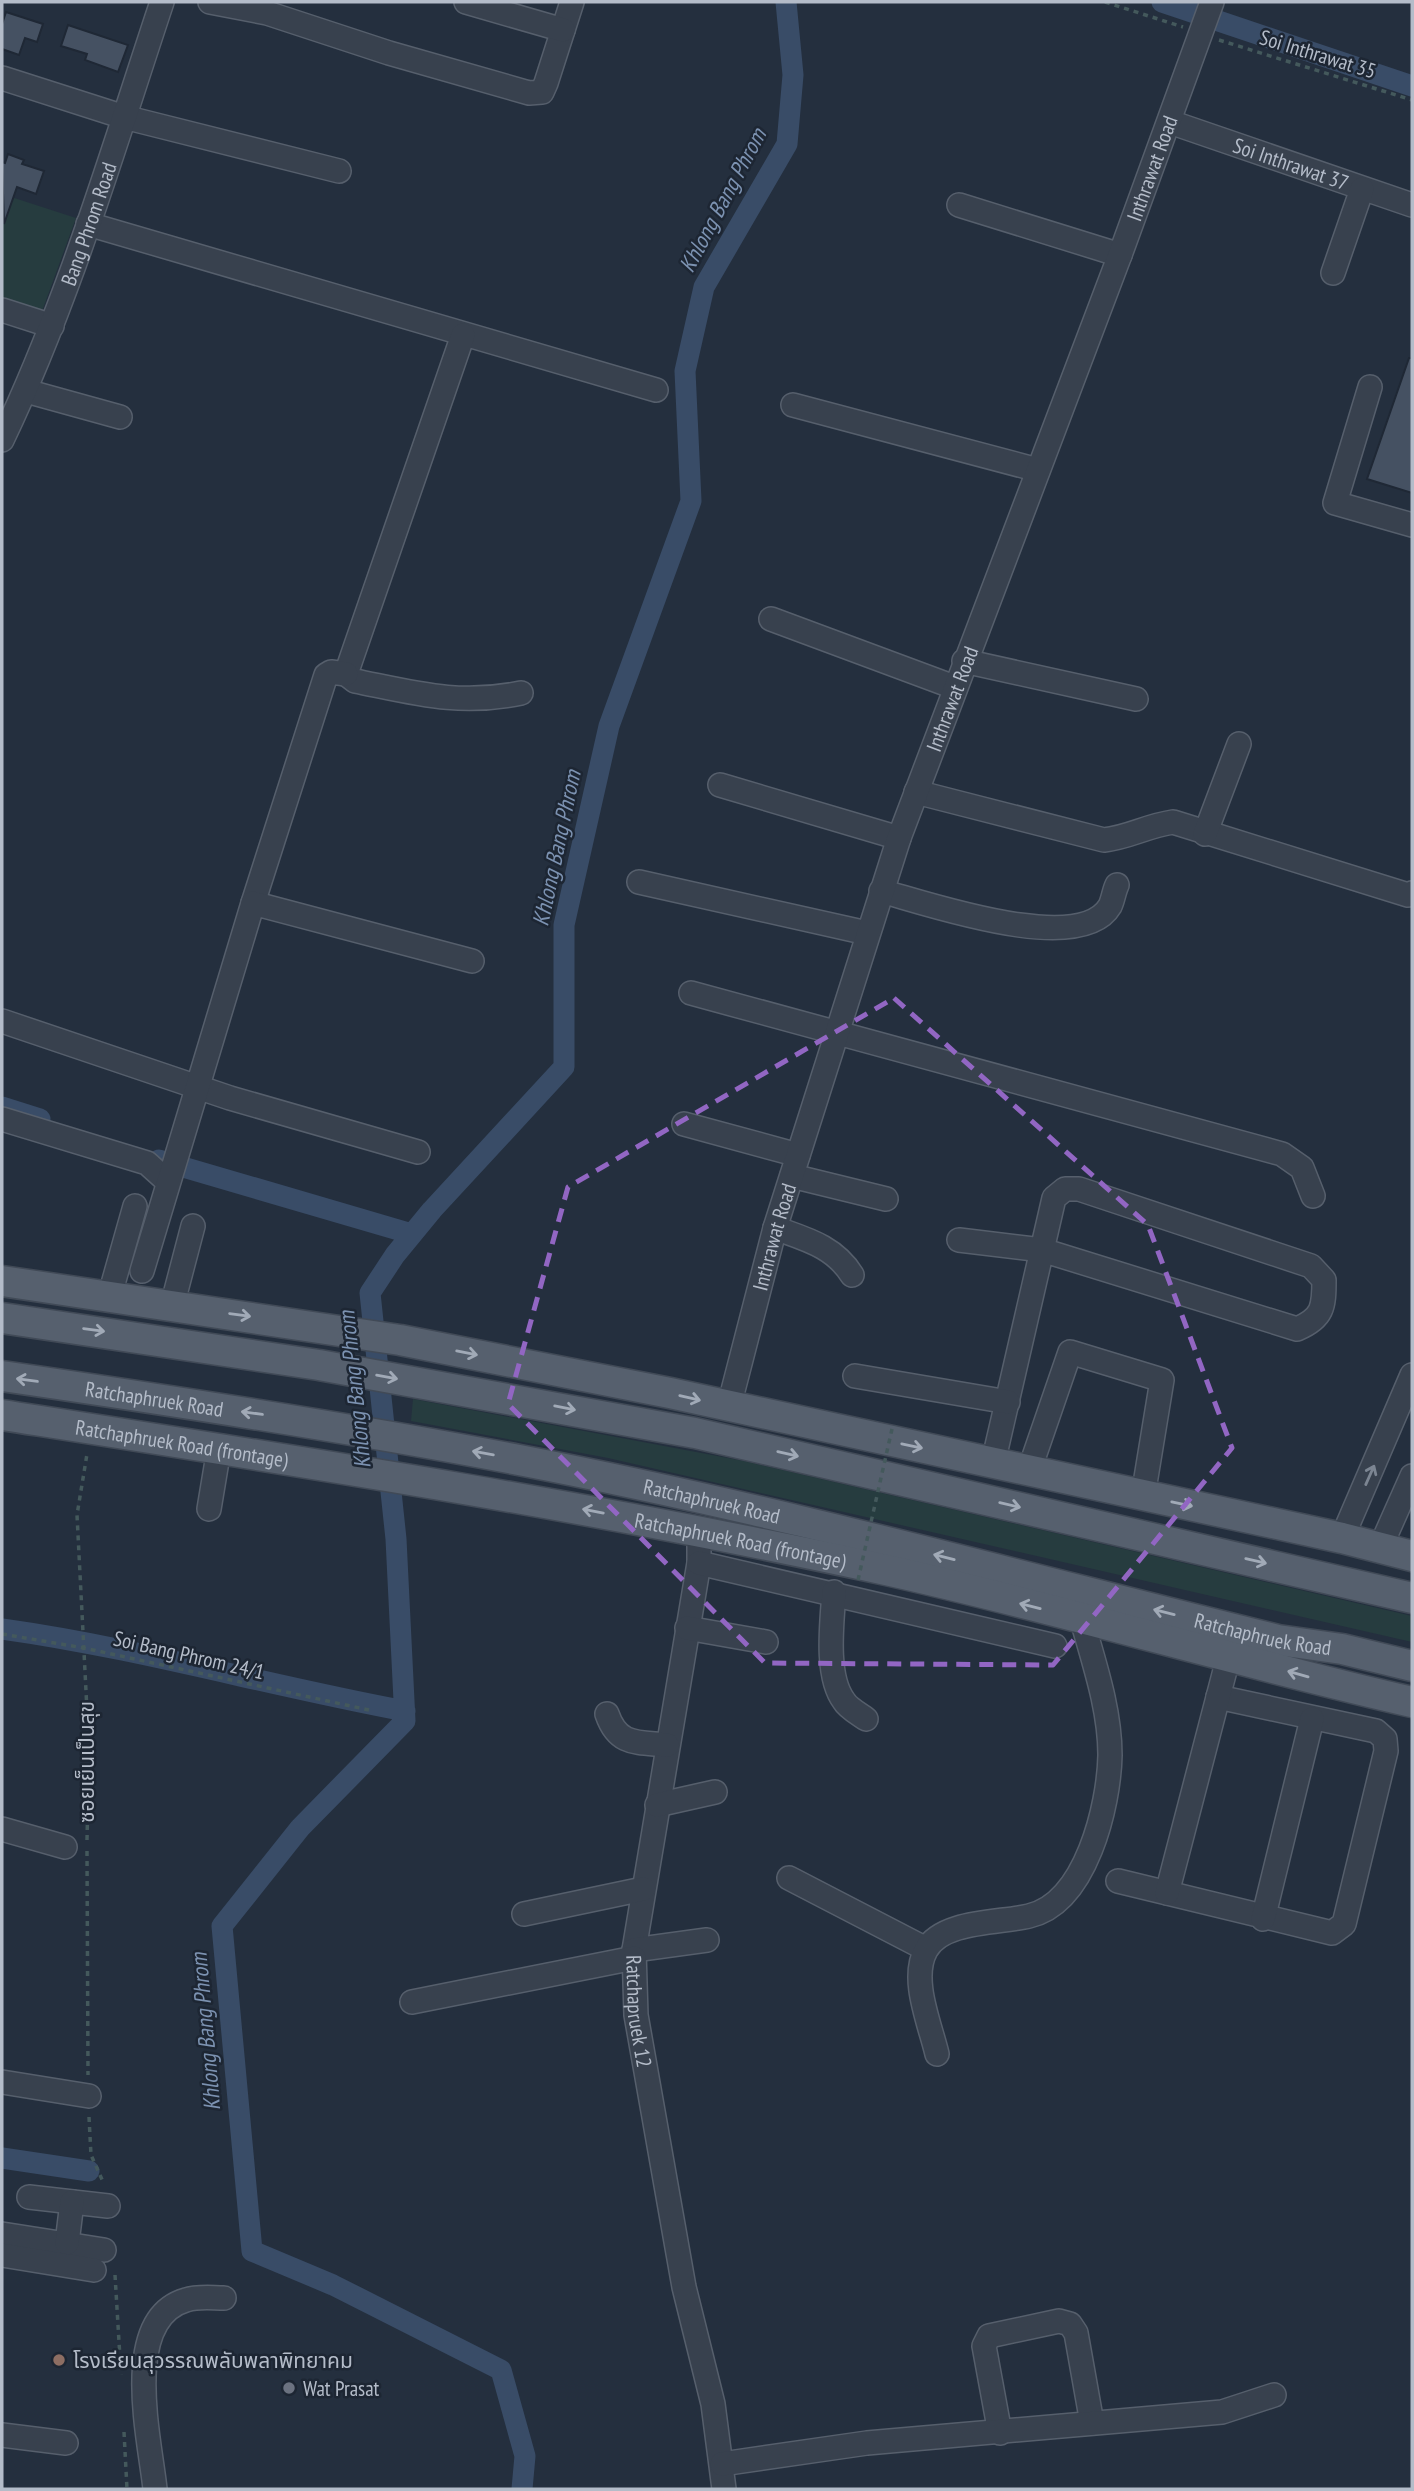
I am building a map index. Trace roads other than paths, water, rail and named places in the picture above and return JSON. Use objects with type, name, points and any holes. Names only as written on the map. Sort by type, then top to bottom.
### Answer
[{"type":"main road","points":[[2,1281],[317,1325],[400,1340],[729,1406],[1342,1538],[1412,1556]]},
{"type":"main road","points":[[2,1299],[126,1310],[172,1306]]},
{"type":"main road","points":[[2,1318],[319,1365],[695,1433],[1412,1598]]},
{"type":"main road","name":"Ratchaphruek Road","points":[[2,1376],[320,1423],[736,1506],[1278,1640],[1342,1649],[1412,1665]]},
{"type":"main road","name":"Ratchaphruek Road (frontage)","points":[[2,1415],[322,1465],[699,1531],[890,1571],[1412,1702]]},
{"type":"main road","points":[[1316,1575],[1348,1567],[1412,1581]]},
{"type":"main road","points":[[1278,1640],[1347,1670],[1412,1691]]},
{"type":"street","name":"Bang Phrom Road","points":[[2,440],[16,399],[52,326],[162,2]]},
{"type":"street","points":[[210,2],[267,13],[389,53],[529,93],[542,92],[572,2]]},
{"type":"street","points":[[466,2],[563,30]]},
{"type":"street","name":"Inthrawat Road","points":[[729,1406],[775,1228],[899,838],[954,687],[1121,255],[1211,4]]},
{"type":"street","points":[[2,78],[124,117],[338,171]]},
{"type":"street","name":"Soi Inthrawat 37","points":[[1170,122],[1412,205]]},
{"type":"street","points":[[1333,274],[1362,189]]},
{"type":"street","points":[[959,205],[1121,255]]},
{"type":"street","points":[[88,224],[656,390]]},
{"type":"street","points":[[2,310],[52,326]]},
{"type":"street","points":[[346,674],[463,335]]},
{"type":"street","points":[[1370,387],[1335,503],[1412,525]]},
{"type":"street","points":[[16,399],[120,417]]},
{"type":"street","points":[[793,405],[1038,470]]},
{"type":"street","points":[[771,619],[954,687]]},
{"type":"street","points":[[964,661],[1136,699]]},
{"type":"street","points":[[142,1271],[253,903],[326,675],[331,672],[346,674],[355,681],[444,700],[494,699],[521,693]]},
{"type":"street","points":[[1205,834],[1239,744]]},
{"type":"street","points":[[720,785],[899,838]]},
{"type":"street","points":[[916,792],[1104,840],[1126,838],[1148,825],[1173,822],[1408,895],[1412,893]]},
{"type":"street","points":[[639,882],[867,933]]},
{"type":"street","points":[[881,891],[1028,929],[1075,927],[1093,919],[1109,908],[1116,885]]},
{"type":"street","points":[[253,903],[472,961]]},
{"type":"street","points":[[691,993],[1282,1154],[1302,1168],[1313,1196]]},
{"type":"street","points":[[2,1021],[197,1087],[418,1152]]},
{"type":"street","points":[[2,1119],[147,1163],[170,1173]]},
{"type":"street","points":[[684,1124],[886,1199]]},
{"type":"street","points":[[959,1240],[1042,1250],[1297,1329],[1312,1322],[1324,1305],[1324,1280],[1311,1266],[1079,1189],[1065,1189],[1054,1198],[1042,1250],[1008,1402],[993,1463]]},
{"type":"street","points":[[102,1297],[135,1206]]},
{"type":"street","points":[[172,1306],[193,1226]]},
{"type":"street","points":[[775,1228],[832,1252],[843,1261],[852,1275]]},
{"type":"street","points":[[1029,1471],[1070,1352],[1162,1380],[1143,1496]]},
{"type":"street","points":[[1342,1538],[1412,1375]]},
{"type":"street","points":[[855,1376],[1008,1402]]},
{"type":"street","points":[[209,1508],[219,1449]]},
{"type":"street","points":[[1380,1548],[1412,1476]]},
{"type":"street","name":"Ratchapruek 12","points":[[699,1531],[699,1563],[634,1954],[636,2015],[684,2287],[713,2404],[724,2489]]},
{"type":"street","points":[[699,1563],[834,1592],[1055,1646]]},
{"type":"street","points":[[834,1592],[831,1643],[835,1676],[844,1701],[866,1718]]},
{"type":"street","points":[[937,2054],[919,1978],[926,1949],[945,1934],[988,1919],[1029,1916],[1055,1905],[1084,1866],[1103,1809],[1110,1755],[1104,1703],[1082,1620]]},
{"type":"street","points":[[687,1628],[766,1642]]},
{"type":"street","points":[[1167,1894],[1229,1655]]},
{"type":"street","points":[[1264,1919],[1318,1721],[1333,1684]]},
{"type":"street","points":[[1118,1881],[1264,1919],[1332,1933],[1344,1924],[1386,1751],[1385,1740],[1376,1731],[1318,1721],[1218,1697]]},
{"type":"street","points":[[607,1714],[612,1730],[628,1741],[667,1745]]},
{"type":"street","points":[[657,1805],[715,1792]]},
{"type":"street","points":[[2,1829],[65,1847]]},
{"type":"street","points":[[789,1878],[926,1949]]},
{"type":"street","points":[[524,1914],[643,1889]]},
{"type":"street","points":[[412,2002],[707,1940]]},
{"type":"street","points":[[2,2082],[89,2096]]},
{"type":"street","points":[[29,2197],[107,2206]]},
{"type":"street","points":[[67,2243],[72,2202]]},
{"type":"street","points":[[2,2234],[67,2243],[104,2264],[2,2255]]},
{"type":"street","points":[[155,2489],[144,2374],[145,2345],[155,2328],[180,2302],[189,2299],[224,2298]]},
{"type":"street","points":[[1000,2433],[984,2346],[989,2336],[1059,2321],[1070,2324],[1076,2333],[1092,2423]]},
{"type":"street","points":[[722,2464],[867,2443],[1222,2412],[1275,2395]]},
{"type":"street","points":[[2,2435],[66,2443]]},
{"type":"waterway","name":"Khlong Bang Phrom","points":[[522,2489],[525,2456],[501,2370],[333,2285],[252,2251],[222,1926],[300,1828],[405,1721],[396,1539],[370,1293],[395,1255],[432,1210],[564,1067],[564,925],[609,726],[691,501],[685,371],[704,287],[787,144],[793,75],[786,2]]},
{"type":"waterway","points":[[1162,2],[1412,86]]},
{"type":"waterway","points":[[2,1107],[40,1119]]},
{"type":"waterway","points":[[159,1160],[412,1234]]},
{"type":"waterway","points":[[2,1629],[103,1646],[405,1711]]},
{"type":"waterway","points":[[2,2158],[89,2171]]},
{"type":"place","name":"โรงเรียนสุวรรณพลับพลาพิทยาคม","points":[[59,2360]]},
{"type":"place","name":"Wat Prasat","points":[[289,2388]]}]
